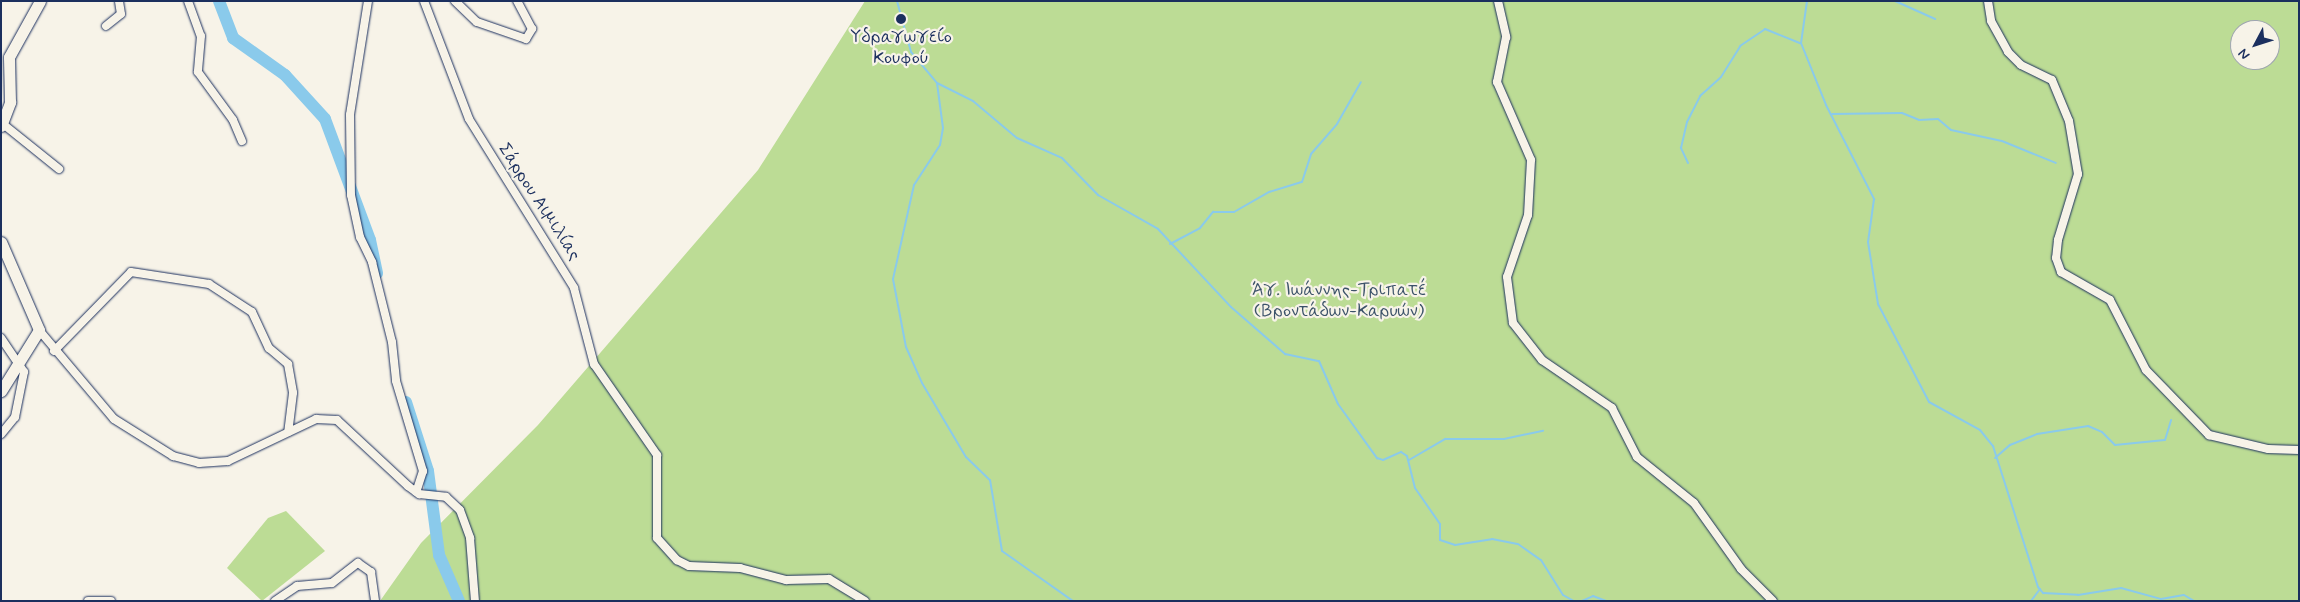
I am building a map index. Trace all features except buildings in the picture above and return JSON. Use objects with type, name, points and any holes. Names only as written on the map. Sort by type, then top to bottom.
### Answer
[{"type":"main road","points":[[2,125],[10,102],[5,74],[12,48],[40,1]]},
{"type":"main road","points":[[1,242],[39,330],[21,363],[1,391]]},
{"type":"street","points":[[106,26],[121,14],[119,1]]},
{"type":"street","points":[[188,1],[201,36],[198,72],[233,120],[242,141]]},
{"type":"street","points":[[368,1],[350,115],[351,195],[360,237],[372,262],[392,342],[396,381],[423,471],[419,493]]},
{"type":"street","name":"Σάρρου Αιμιλίας","points":[[424,1],[469,119],[574,288],[594,364],[657,455],[657,538],[677,560],[689,566],[740,568],[786,580],[830,579],[866,601]]},
{"type":"street","points":[[455,1],[477,22],[529,38],[532,29],[517,1]]},
{"type":"street","points":[[1498,1],[1506,37],[1497,82],[1531,160],[1528,215],[1507,276],[1507,300],[1516,329],[1542,360],[1612,408],[1637,457],[1694,503],[1741,569],[1773,601]]},
{"type":"street","points":[[1988,1],[1991,21],[2008,52],[2021,65],[2052,80],[2069,122],[2078,176],[2066,198],[2058,240],[2056,258],[2061,272],[2110,300],[2146,370],[2209,434],[2268,449],[2299,450]]},
{"type":"street","points":[[2,125],[59,169]]},
{"type":"street","points":[[54,351],[129,273],[209,284],[252,312],[269,348],[288,364],[293,394],[288,432]]},
{"type":"street","points":[[39,330],[54,351],[114,419],[173,456],[200,463],[228,461],[320,418],[337,420],[419,493],[451,500],[465,520],[475,601]]},
{"type":"street","points":[[1,338],[21,363],[24,372],[19,404],[12,422],[1,434]]},
{"type":"street","points":[[274,601],[297,586],[332,583],[358,564],[371,572],[375,601]]},
{"type":"street","points":[[88,601],[111,601]]},
{"type":"green space","name":"Άγ. Ιωάννης-Τριπατέ (Βροντάδων-Καρυών)","points":[[865,1],[2299,1],[2299,601],[380,601],[421,543],[538,425],[758,170]]},
{"type":"green space","points":[[286,511],[325,551],[262,601],[227,568],[268,518]]},
{"type":"waterway","points":[[219,1],[233,38],[285,75],[325,119],[370,240],[377,273]]},
{"type":"waterway","points":[[897,1],[911,52],[937,83],[973,101],[1017,138],[1062,158],[1098,195],[1158,229],[1231,307],[1285,354],[1319,361],[1338,404],[1377,458],[1383,460],[1401,452],[1407,456],[1415,488],[1440,524],[1440,540],[1455,545],[1492,539],[1518,544],[1541,560],[1563,595],[1574,601]]},
{"type":"waterway","points":[[1807,1],[1801,43],[1826,105],[1874,199],[1868,242],[1878,304],[1929,402],[1980,430],[1993,446],[2038,587],[2043,593],[2078,595],[2121,588],[2161,599],[2184,595],[2194,601]]},
{"type":"waterway","points":[[1895,1],[1935,19]]},
{"type":"waterway","points":[[1688,163],[1681,148],[1687,122],[1700,96],[1721,77],[1740,46],[1765,29],[1800,43]]},
{"type":"waterway","points":[[1170,244],[1200,228],[1213,212],[1234,212],[1269,192],[1302,182],[1311,154],[1337,124],[1361,82]]},
{"type":"waterway","points":[[937,83],[943,128],[940,145],[914,185],[893,279],[906,347],[922,383],[966,457],[990,480],[1002,551],[1073,601]]},
{"type":"waterway","points":[[1832,114],[1902,113],[1919,120],[1938,119],[1951,130],[2002,141],[2056,163]]},
{"type":"waterway","points":[[406,402],[428,471],[439,555],[459,601]]},
{"type":"waterway","points":[[1995,458],[2010,445],[2037,434],[2088,426],[2102,432],[2115,445],[2165,440],[2171,420]]},
{"type":"waterway","points":[[1409,460],[1445,439],[1504,439],[1543,431]]},
{"type":"waterway","points":[[2031,601],[2040,589]]},
{"type":"waterway","points":[[1582,601],[1593,596],[1606,601]]},
{"type":"place","name":"Υδραγωγείο Κουφού","points":[[901,19]]}]
